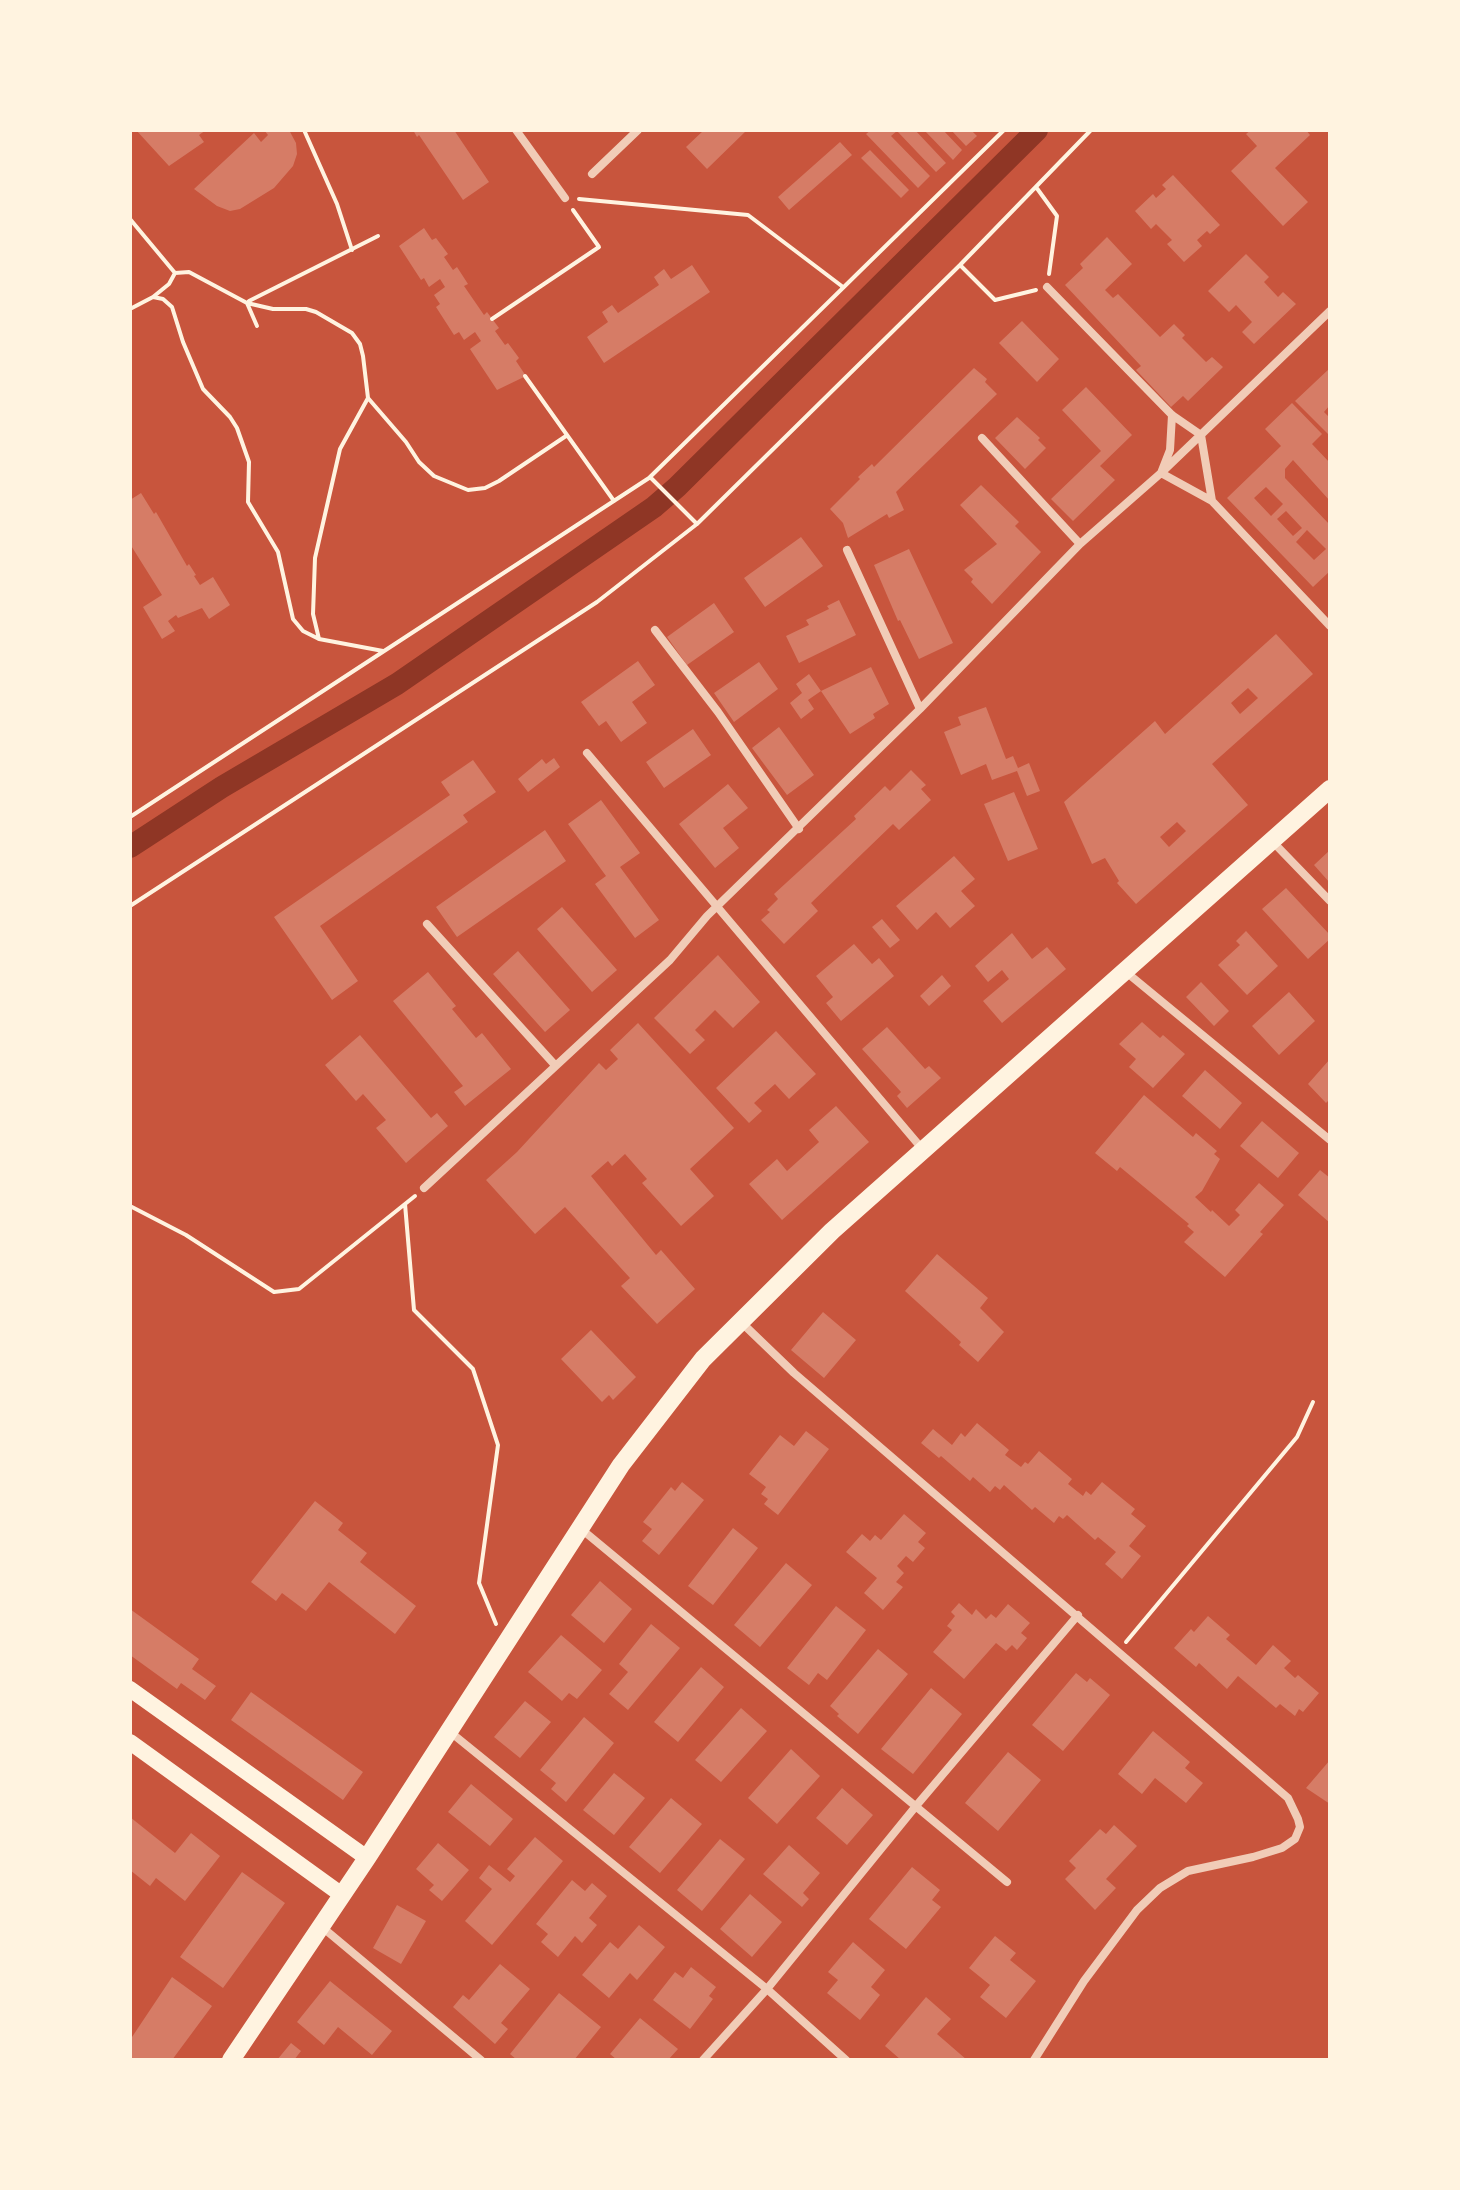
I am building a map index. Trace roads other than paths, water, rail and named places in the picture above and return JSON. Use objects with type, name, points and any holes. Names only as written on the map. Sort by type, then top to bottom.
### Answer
[{"type":"main road","points":[[231,2060],[367,1858],[621,1465],[703,1359],[832,1231],[1330,789]]},
{"type":"main road","points":[[130,1689],[367,1858]]},
{"type":"main road","points":[[130,1742],[342,1895]]},
{"type":"street","points":[[516,130],[565,198]]},
{"type":"street","points":[[592,174],[638,130]]},
{"type":"street","points":[[1047,287],[1172,415],[1201,435],[1212,501]]},
{"type":"street","points":[[424,1188],[554,1064],[670,960],[717,907],[920,709],[1080,544],[1161,473],[1330,311]]},
{"type":"street","points":[[1161,473],[1170,450],[1172,415]]},
{"type":"street","points":[[982,438],[1080,544]]},
{"type":"street","points":[[1161,473],[1212,501],[1330,626]]},
{"type":"street","points":[[847,550],[920,709]]},
{"type":"street","points":[[655,630],[718,712],[799,829]]},
{"type":"street","points":[[587,753],[924,1151]]},
{"type":"street","points":[[1271,841],[1330,901]]},
{"type":"street","points":[[427,924],[554,1064]]},
{"type":"street","points":[[1125,972],[1330,1140]]},
{"type":"street","points":[[740,1321],[794,1373],[1288,1798],[1300,1827],[1295,1839],[1282,1848],[1188,1871],[1160,1888],[1137,1910],[1084,1981],[1034,2060]]},
{"type":"street","points":[[579,1528],[1007,1882]]},
{"type":"street","points":[[703,2060],[767,1989],[916,1806],[1078,1615]]},
{"type":"street","points":[[448,1730],[767,1989],[846,2060]]},
{"type":"street","points":[[321,1927],[481,2060]]},
{"type":"waterway","points":[[130,847],[222,787],[397,684],[654,507],[1037,130]]}]
